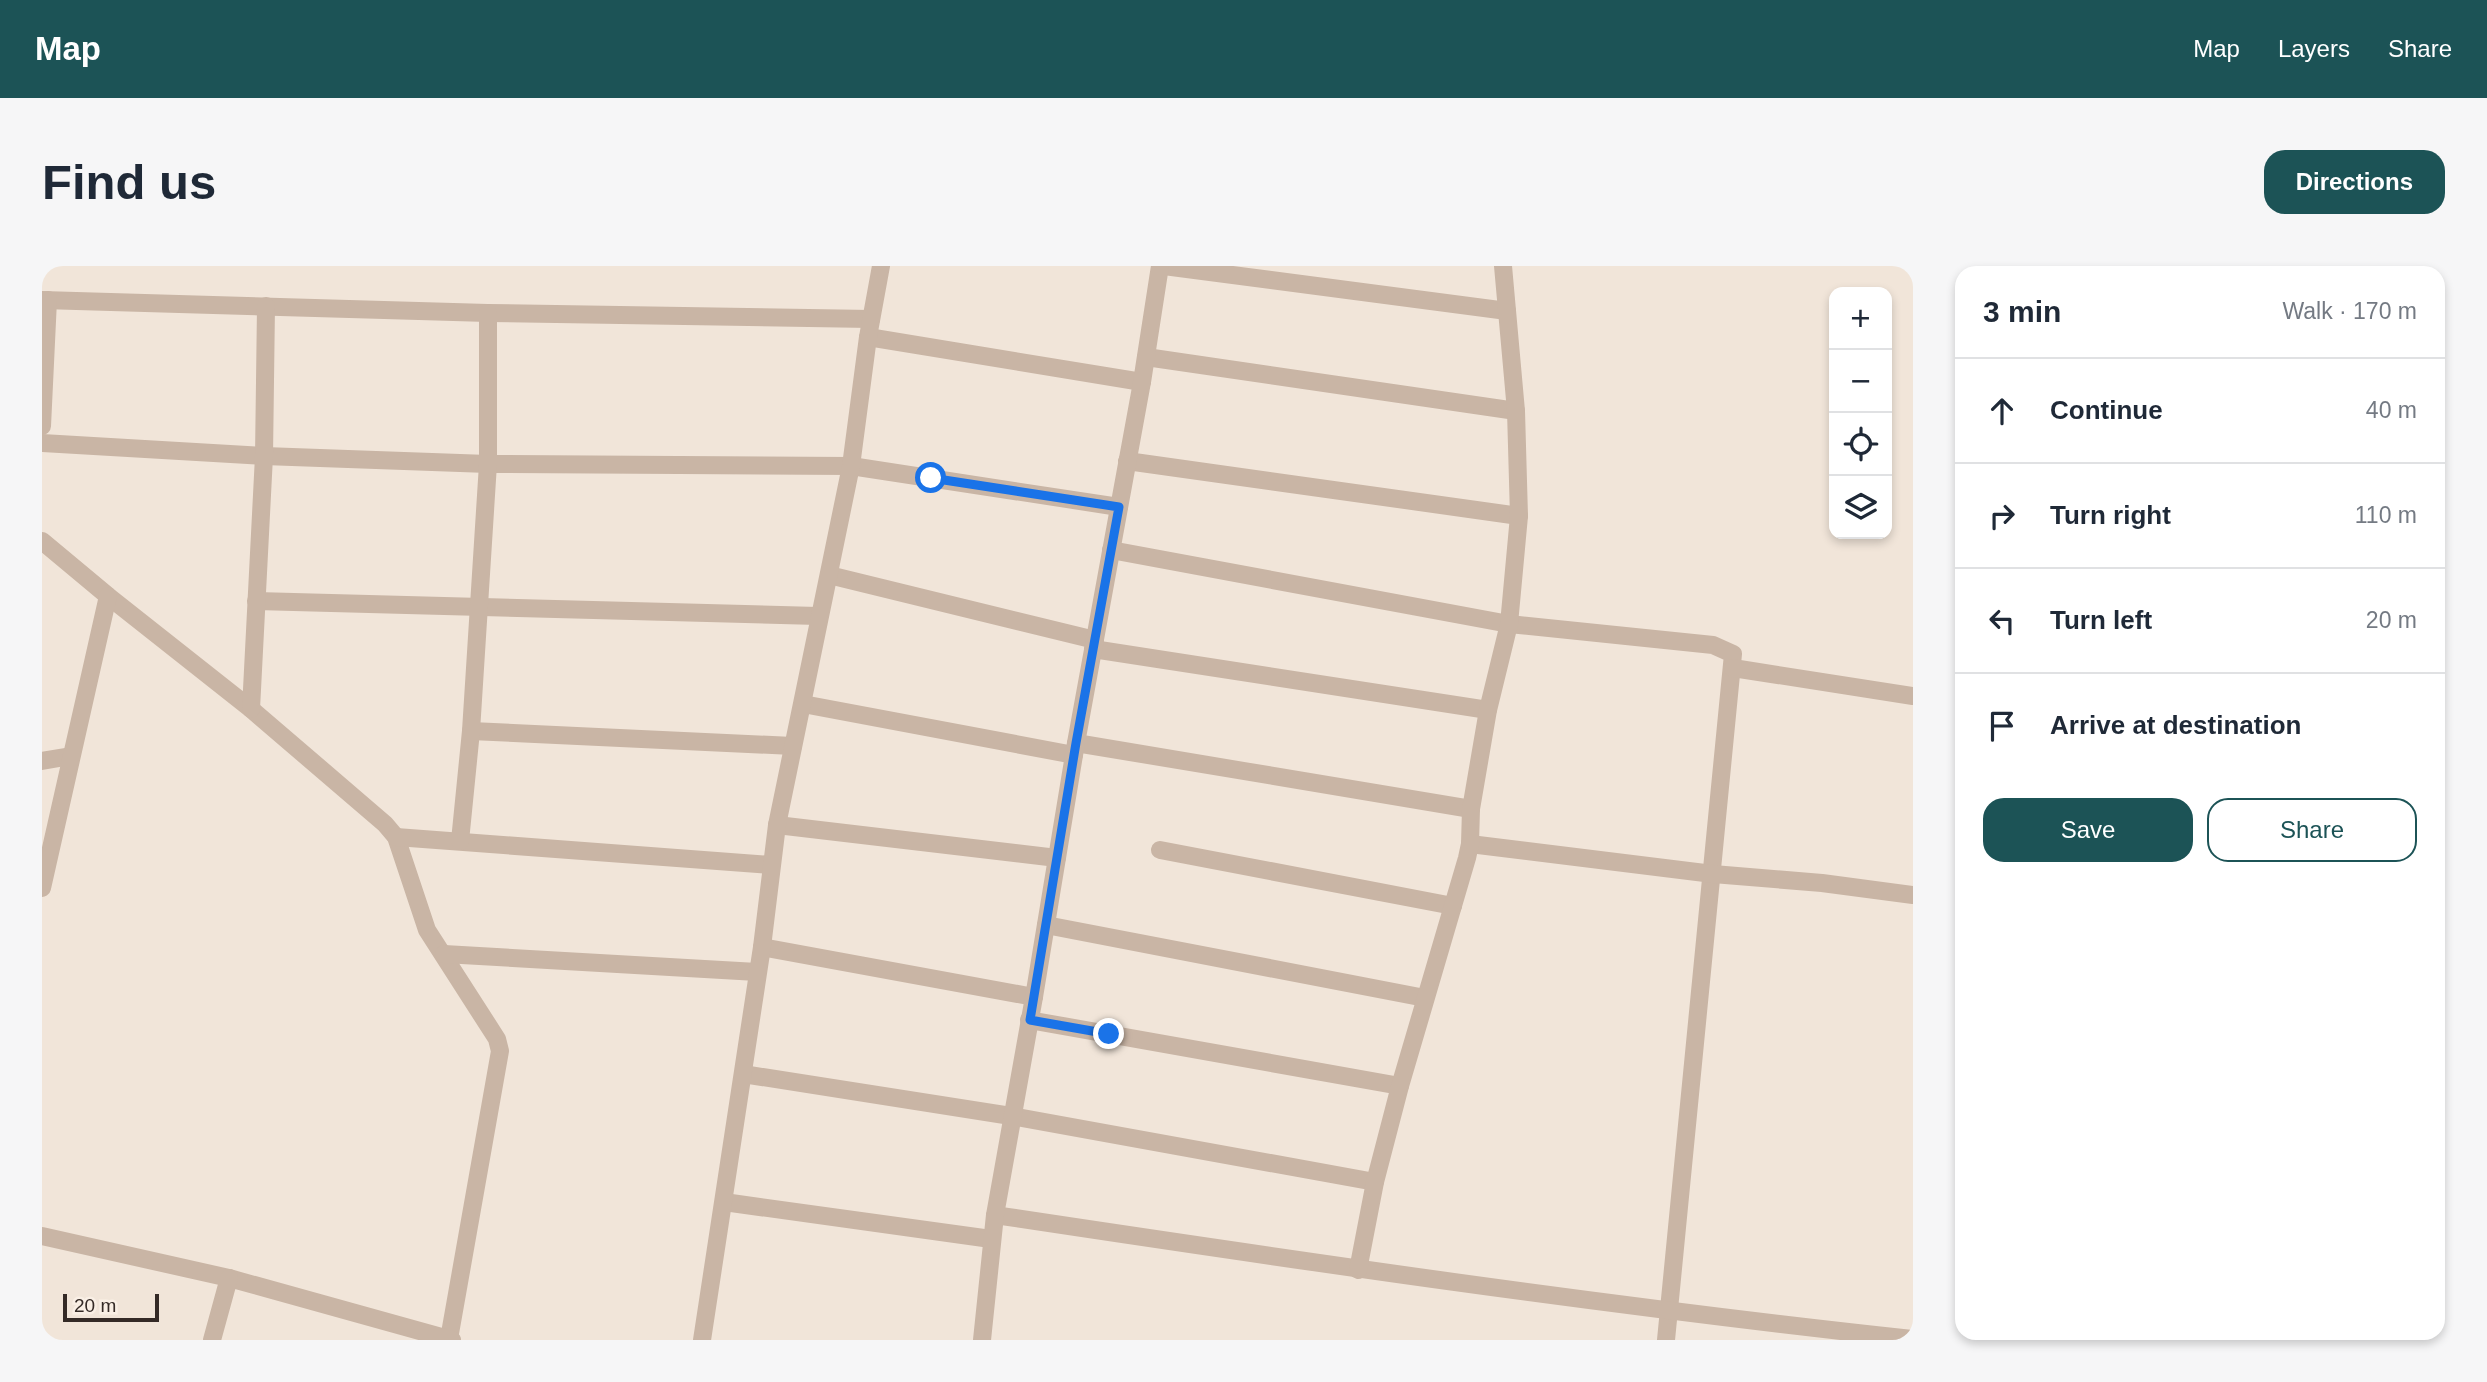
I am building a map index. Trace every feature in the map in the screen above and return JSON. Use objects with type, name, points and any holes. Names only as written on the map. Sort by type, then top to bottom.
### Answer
[{"type":"street","points":[[702,1340],[762,947],[771,865],[818,616],[829,575],[850,466],[881,266]]},
{"type":"street","points":[[982,1340],[991,1239],[1011,1116],[1162,266],[1507,311]]},
{"type":"street","points":[[1358,1270],[1375,1182],[1400,1086],[1470,844],[1471,809],[1488,710],[1509,624],[1520,516],[1516,411],[1503,266]]},
{"type":"street","points":[[42,426],[45,300],[870,328],[1142,382]]},
{"type":"street","points":[[251,709],[264,456],[266,306]]},
{"type":"street","points":[[460,841],[471,731],[488,464],[488,313]]},
{"type":"street","points":[[1146,357],[1516,411]]},
{"type":"street","points":[[42,443],[264,456],[488,464],[850,466],[1119,507]]},
{"type":"street","points":[[1128,461],[1520,516]]},
{"type":"street","points":[[42,541],[251,709],[385,824],[396,838],[422,920],[497,1039],[500,1051],[450,1339],[416,1334],[229,1278],[42,1236]]},
{"type":"street","points":[[1111,550],[1509,624],[1713,645],[1733,654],[1666,1340]]},
{"type":"street","points":[[829,575],[1094,644],[1488,710]]},
{"type":"street","points":[[42,888],[108,596]]},
{"type":"street","points":[[256,601],[818,616]]},
{"type":"street","points":[[1733,668],[1913,696]]},
{"type":"street","points":[[803,704],[1075,749],[1471,809]]},
{"type":"street","points":[[471,731],[793,746]]},
{"type":"street","points":[[42,761],[71,756]]},
{"type":"street","points":[[778,825],[1057,858]]},
{"type":"street","points":[[396,838],[771,865]]},
{"type":"street","points":[[1470,844],[1913,895]]},
{"type":"street","points":[[1160,850],[1453,906]]},
{"type":"street","points":[[1046,926],[1425,998]]},
{"type":"street","points":[[762,947],[1034,996]]},
{"type":"street","points":[[443,954],[757,972]]},
{"type":"street","points":[[1030,1020],[1400,1086]]},
{"type":"street","points":[[743,1074],[1011,1116],[1375,1182]]},
{"type":"street","points":[[723,1202],[991,1239]]},
{"type":"street","points":[[995,1215],[1358,1270],[1913,1339]]},
{"type":"street","points":[[212,1340],[229,1278]]},
{"type":"route","points":[[931,478],[1119,507],[1030,1020],[1109,1034]]}]
